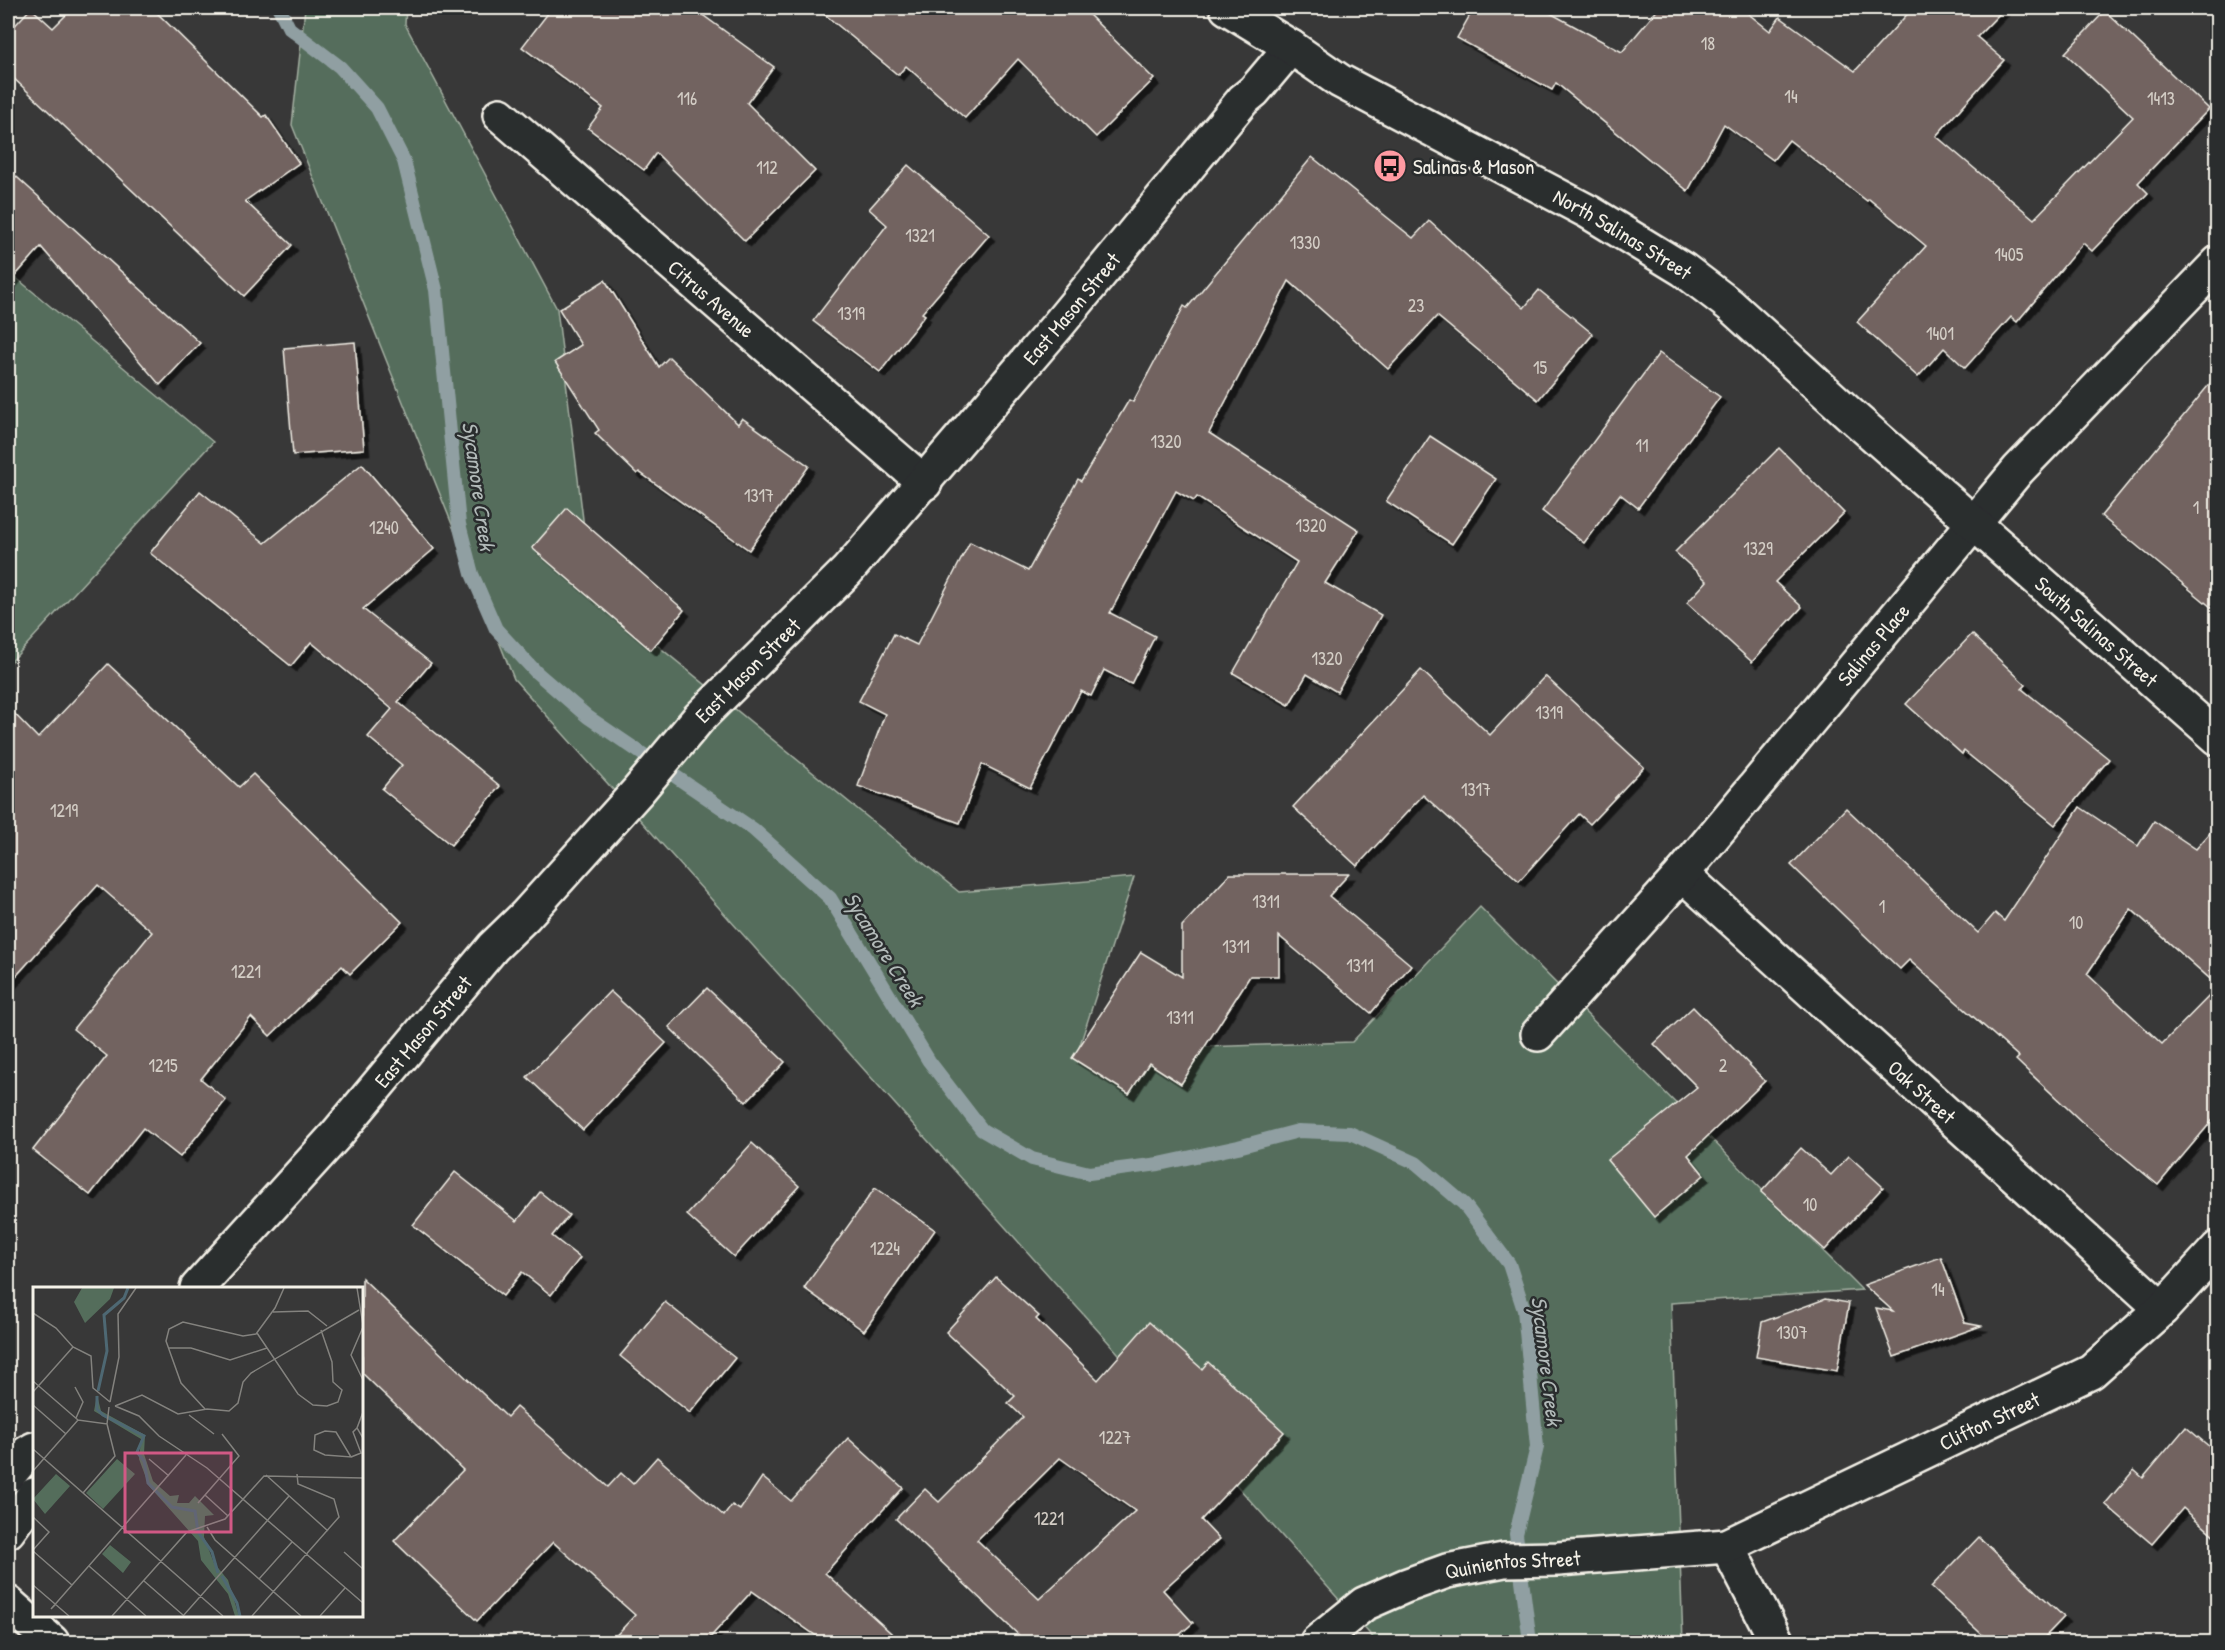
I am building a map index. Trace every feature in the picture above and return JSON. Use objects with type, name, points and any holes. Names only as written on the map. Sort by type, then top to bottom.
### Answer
[{"type":"street","name":"North Salinas Street","points":[[1227,8],[1291,46],[1340,81],[1589,212],[1683,270],[1730,305],[1974,524]]},
{"type":"street","name":"East Mason Street","points":[[198,1287],[336,1135],[493,947],[525,916],[638,791],[699,718],[847,571],[925,483],[1243,100],[1254,91],[1291,46]]},
{"type":"street","name":"Citrus Avenue","points":[[500,115],[925,483]]},
{"type":"street","name":"Salinas Place","points":[[1538,1034],[1682,874],[2018,470],[2217,263]]},
{"type":"street","name":"South Salinas Street","points":[[1974,524],[2217,738]]},
{"type":"street","name":"Oak Street","points":[[1682,874],[2162,1309]]},
{"type":"street","name":"Clifton Street","points":[[1727,1546],[2091,1372],[2162,1309],[2217,1248]]},
{"type":"street","points":[[8,1476],[27,1453],[33,1450]]},
{"type":"street","points":[[8,1531],[33,1496]]},
{"type":"street","name":"Quinientos Street","points":[[1317,1642],[1364,1604],[1447,1571],[1504,1560],[1558,1559],[1727,1546]]},
{"type":"street","points":[[1727,1546],[1777,1642]]},
{"type":"street","points":[[8,1603],[52,1642]]},
{"type":"green space","points":[[305,8],[406,8],[405,24],[557,309],[592,592],[959,892],[1134,877],[1078,1051],[1352,1042],[1480,907],[1862,1290],[1671,1303],[1683,1642],[1377,1642],[514,679],[292,125]]},
{"type":"green space","points":[[8,271],[213,442],[8,665]]},
{"type":"building","points":[[31,8],[53,28],[73,8],[152,8],[263,117],[266,115],[299,163],[245,201],[292,245],[244,296],[8,73],[8,33]]},
{"type":"building","points":[[552,8],[693,8],[774,67],[747,103],[815,171],[745,241],[656,153],[644,170],[588,128],[603,108],[522,47]]},
{"type":"building","points":[[817,8],[1082,8],[1154,79],[1096,137],[1018,59],[965,118],[906,66],[898,75]]},
{"type":"building","points":[[1474,8],[1541,8],[1622,52],[1659,8],[1741,8],[1770,31],[1780,17],[1855,71],[1913,8],[2005,8],[1977,37],[2004,60],[1936,136],[2034,219],[2133,117],[2065,53],[2105,11],[2209,109],[2138,183],[2148,193],[2092,251],[2083,243],[2017,322],[2011,317],[1965,368],[1944,348],[1918,377],[1857,322],[1926,246],[1869,199],[1867,201],[1789,140],[1773,160],[1724,124],[1688,191],[1556,83],[1552,90],[1457,38]]},
{"type":"building","points":[[1312,157],[1413,238],[1429,221],[1524,308],[1539,290],[1593,334],[1538,400],[1437,316],[1388,369],[1289,281],[1209,433],[1359,530],[1325,583],[1381,615],[1337,692],[1307,674],[1289,705],[1233,673],[1297,562],[1197,497],[1194,501],[1176,491],[1110,613],[1155,636],[1131,684],[1104,670],[1091,696],[1081,691],[1030,788],[982,764],[960,823],[858,786],[885,714],[859,701],[894,634],[917,645],[970,542],[1028,571],[1078,479],[1081,481],[1129,400],[1133,402],[1184,306],[1187,308]]},
{"type":"building","points":[[908,165],[989,235],[922,313],[925,315],[880,372],[813,321],[887,225],[869,209]]},
{"type":"building","points":[[8,169],[200,343],[160,385],[41,247],[8,284]]},
{"type":"building","points":[[605,280],[659,367],[669,357],[738,424],[742,418],[809,466],[749,550],[639,472],[637,474],[595,433],[599,430],[555,362],[581,345],[559,309]]},
{"type":"building","points":[[355,342],[364,449],[293,455],[284,348]]},
{"type":"building","points":[[1659,353],[1720,397],[1638,508],[1620,494],[1584,543],[1542,511]]},
{"type":"building","points":[[2217,375],[2217,612],[2101,516]]},
{"type":"building","points":[[1430,436],[1496,479],[1452,544],[1386,501]]},
{"type":"building","points":[[1779,448],[1844,513],[1775,582],[1802,607],[1752,662],[1687,603],[1707,581],[1675,552]]},
{"type":"building","points":[[362,464],[434,549],[363,609],[431,663],[398,702],[500,786],[451,845],[382,789],[402,765],[368,737],[392,709],[311,642],[291,666],[150,553],[200,491],[265,543]]},
{"type":"building","points":[[567,508],[684,610],[651,650],[532,548]]},
{"type":"building","points":[[1972,634],[2026,685],[2022,689],[2109,759],[2055,825],[1964,751],[1962,754],[1906,704]]},
{"type":"building","points":[[108,664],[239,787],[253,774],[402,922],[350,974],[342,966],[270,1036],[251,1017],[201,1079],[226,1100],[180,1157],[143,1128],[90,1195],[33,1150],[107,1056],[73,1029],[152,932],[98,885],[8,985],[8,707],[38,738]]},
{"type":"building","points":[[1421,670],[1490,735],[1545,676],[1644,767],[1590,824],[1579,814],[1519,881],[1423,795],[1357,866],[1293,807]]},
{"type":"building","points":[[2080,807],[2138,846],[2154,821],[2196,849],[2217,825],[2217,985],[2131,909],[2087,974],[2162,1044],[2217,988],[2217,1115],[2158,1185],[2082,1122],[2016,1060],[2019,1057],[1909,960],[1900,969],[1791,865],[1846,808],[1978,933],[1995,913],[2004,921]]},
{"type":"building","points":[[1230,874],[1349,874],[1329,896],[1411,965],[1371,1013],[1279,936],[1279,976],[1250,976],[1181,1084],[1149,1063],[1129,1094],[1072,1058],[1141,952],[1182,977],[1182,926]]},
{"type":"building","points":[[707,988],[785,1062],[746,1102],[669,1027]]},
{"type":"building","points":[[610,991],[666,1043],[583,1130],[527,1077]]},
{"type":"building","points":[[1693,1007],[1765,1081],[1688,1155],[1704,1175],[1654,1217],[1607,1160],[1697,1087],[1654,1044]]},
{"type":"building","points":[[752,1143],[799,1186],[734,1257],[687,1215]]},
{"type":"building","points":[[1801,1148],[1831,1175],[1849,1156],[1883,1187],[1825,1250],[1761,1192]]},
{"type":"building","points":[[455,1172],[517,1221],[540,1192],[569,1215],[552,1236],[580,1258],[551,1295],[522,1272],[503,1296],[413,1225]]},
{"type":"building","points":[[875,1188],[935,1230],[864,1331],[804,1288]]},
{"type":"building","points":[[1941,1257],[1965,1323],[1981,1326],[1894,1357],[1876,1308],[1893,1311],[1864,1285]]},
{"type":"building","points":[[996,1277],[1039,1316],[1036,1319],[1098,1380],[1149,1322],[1202,1369],[1208,1362],[1284,1432],[1201,1520],[1219,1539],[1163,1590],[1193,1623],[1171,1642],[1026,1642],[896,1519],[925,1489],[939,1502],[1023,1417],[1008,1403],[1015,1396],[946,1332]],"holes":[[[1060,1458],[1135,1511],[1039,1599],[977,1540]]]},
{"type":"building","points":[[362,1278],[507,1417],[516,1407],[608,1487],[621,1473],[633,1484],[657,1457],[724,1516],[732,1505],[740,1510],[762,1477],[791,1501],[848,1438],[903,1488],[825,1573],[901,1642],[825,1642],[752,1591],[706,1642],[610,1642],[635,1615],[553,1542],[477,1621],[394,1541],[463,1470],[363,1374]]},
{"type":"building","points":[[1825,1299],[1849,1303],[1837,1371],[1756,1357],[1762,1322]]},
{"type":"building","points":[[665,1302],[735,1358],[690,1413],[620,1356]]},
{"type":"building","points":[[2186,1427],[2217,1453],[2217,1538],[2183,1508],[2152,1544],[2105,1504],[2134,1470],[2143,1478]]},
{"type":"building","points":[[1979,1537],[2064,1617],[2040,1642],[1990,1642],[1931,1587]]},
{"type":"waterway","name":"Sycamore Creek","points":[[279,8],[289,28],[340,67],[377,108],[404,161],[436,290],[459,524],[472,574],[496,629],[536,672],[588,717],[753,829],[830,898],[929,1061],[982,1130],[1032,1159],[1089,1173],[1159,1164],[1298,1131],[1350,1133],[1416,1163],[1464,1204],[1509,1264],[1524,1310],[1537,1447],[1516,1534],[1530,1642]]},
{"type":"place","name":"Salinas & Mason","points":[[1390,166]]}]
